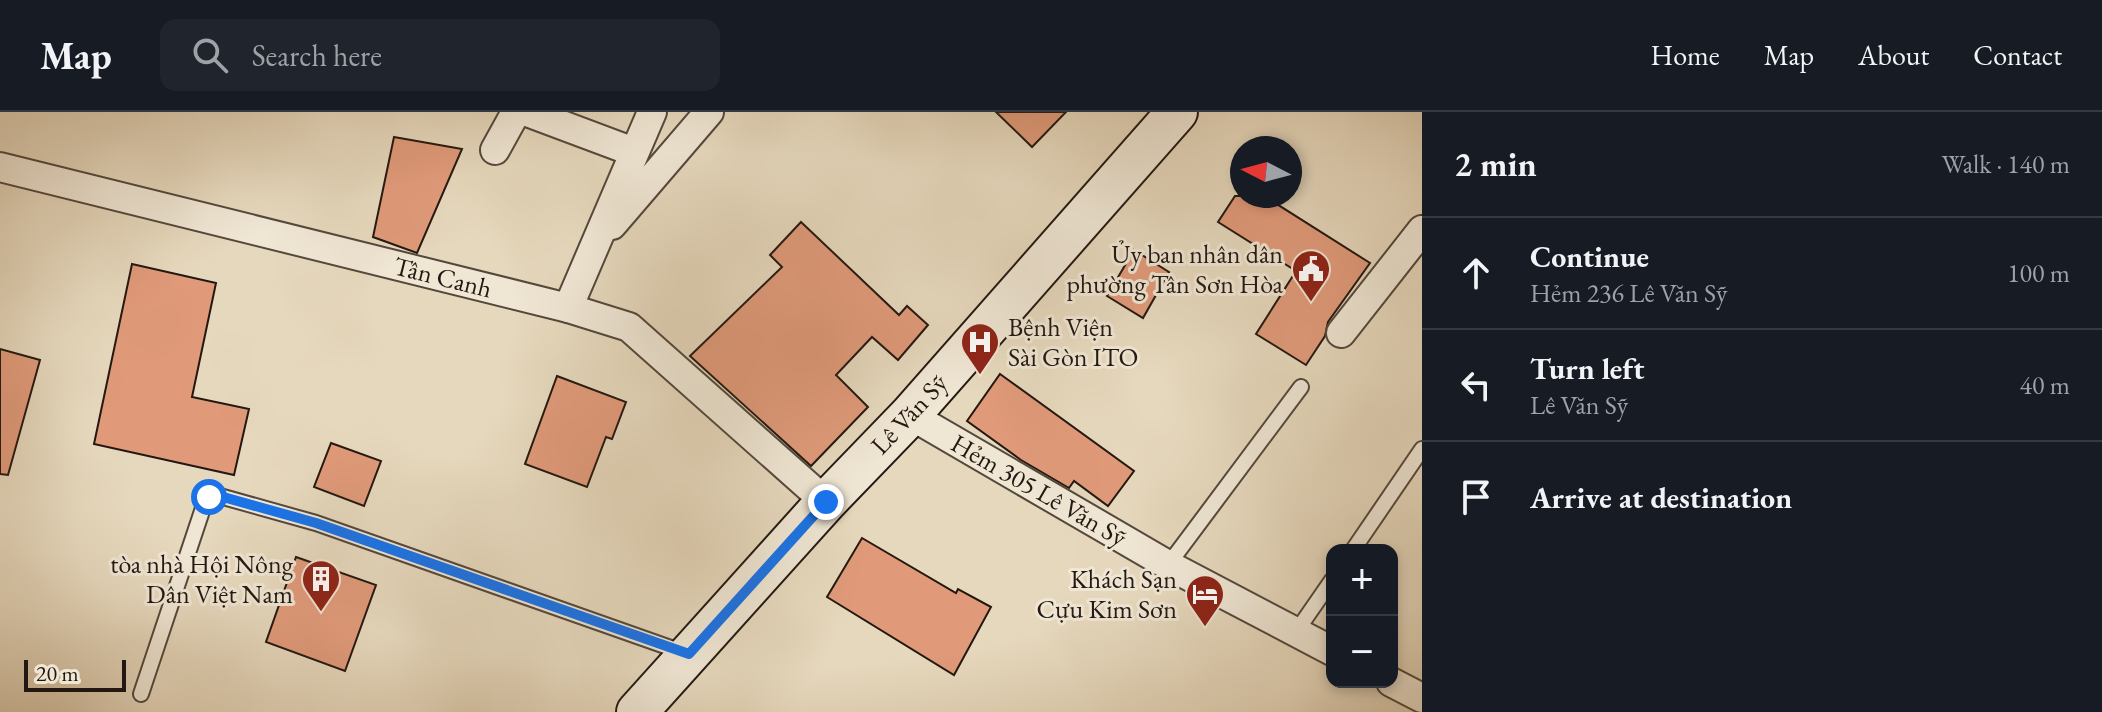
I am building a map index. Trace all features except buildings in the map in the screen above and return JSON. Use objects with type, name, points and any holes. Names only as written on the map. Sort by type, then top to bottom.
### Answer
[{"type":"main road","name":"Lê Văn Sỹ","points":[[637,712],[826,502],[910,415],[1177,112]]},
{"type":"street","points":[[495,150],[516,112]]},
{"type":"street","points":[[527,112],[634,152]]},
{"type":"street","points":[[568,308],[652,112]]},
{"type":"street","points":[[591,250],[709,112]]},
{"type":"street","name":"Tân Canh","points":[[0,167],[568,308],[629,327],[826,502]]},
{"type":"street","points":[[1341,333],[1422,230]]},
{"type":"street","name":"Hẻm 305 Lê Văn Sỹ","points":[[910,415],[1168,565],[1326,648]]},
{"type":"street","points":[[1398,686],[1422,698]]},
{"type":"lane","points":[[1168,565],[1301,387]]},
{"type":"lane","points":[[1357,544],[1422,449]]},
{"type":"lane","points":[[141,694],[209,497],[216,495],[316,523],[689,654]]},
{"type":"lane","points":[[1296,632],[1326,589]]},
{"type":"place","name":"Ủy ban nhân dân phường Tân Sơn Hòa","points":[[1311,303]]},
{"type":"place","name":"Bệnh Viện Sài Gòn ITO","points":[[980,376]]},
{"type":"place","name":"tòa nhà Hội Nông Dân Việt Nam","points":[[321,613]]},
{"type":"place","name":"Khách Sạn Cựu Kim Sơn","points":[[1205,628]]},
{"type":"route","points":[[209,497],[216,495],[316,523],[689,654],[826,502]]}]
